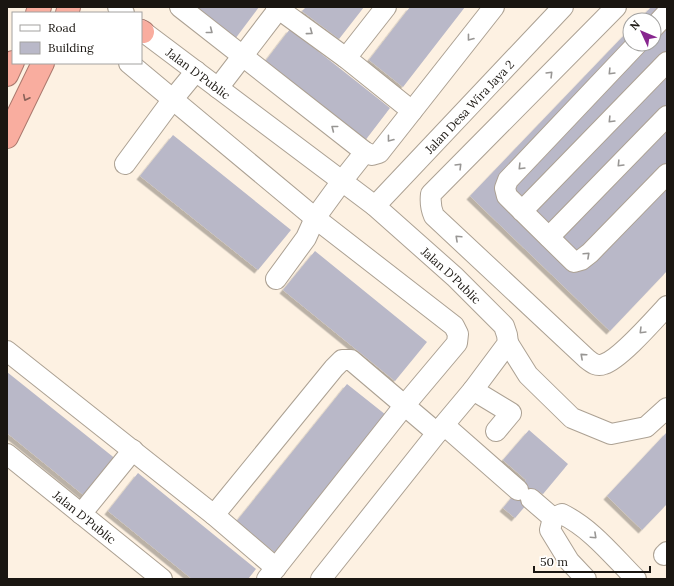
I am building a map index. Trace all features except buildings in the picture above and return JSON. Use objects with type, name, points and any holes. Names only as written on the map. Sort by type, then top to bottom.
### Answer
[{"type":"highway","points":[[7,137],[43,64]]},
{"type":"street","points":[[180,7],[365,152],[372,155],[379,153],[494,7]]},
{"type":"street","points":[[346,58],[386,7]]},
{"type":"street","points":[[616,7],[431,194],[430,201],[434,216],[587,360],[595,365],[603,365],[617,357],[667,306]]},
{"type":"street","points":[[218,88],[278,8],[346,58],[412,111]]},
{"type":"street","name":"Jalan Desa Wira Jaya 2","points":[[375,206],[554,10]]},
{"type":"street","name":"Jalan D'Public","points":[[142,31],[375,206],[455,277],[504,326],[508,343],[528,375],[572,418],[611,434],[646,427],[667,408]]},
{"type":"street","points":[[629,52],[508,180],[505,188],[507,196],[574,262],[582,260],[667,174]]},
{"type":"street","points":[[522,211],[667,62]]},
{"type":"street","points":[[7,351],[214,515],[271,574],[404,406],[457,343],[458,334],[454,326],[315,218],[130,64]]},
{"type":"street","points":[[125,164],[173,99],[196,71]]},
{"type":"street","points":[[549,237],[667,116]]},
{"type":"street","points":[[276,279],[306,238],[315,218],[365,152]]},
{"type":"street","points":[[409,170],[431,194]]},
{"type":"street","points":[[455,277],[475,254]]},
{"type":"street","points":[[321,579],[440,429],[473,390],[508,343]]},
{"type":"street","points":[[214,515],[334,368],[342,360],[350,360],[404,406],[440,429],[553,518]]},
{"type":"street","points":[[473,390],[511,413],[496,431]]},
{"type":"street","points":[[82,514],[133,450]]},
{"type":"street","name":"Jalan D'Public","points":[[7,454],[162,579]]},
{"type":"street","points":[[553,518],[562,514],[576,521],[594,535],[636,579]]},
{"type":"street","points":[[553,518],[550,530],[569,561],[586,579]]}]
